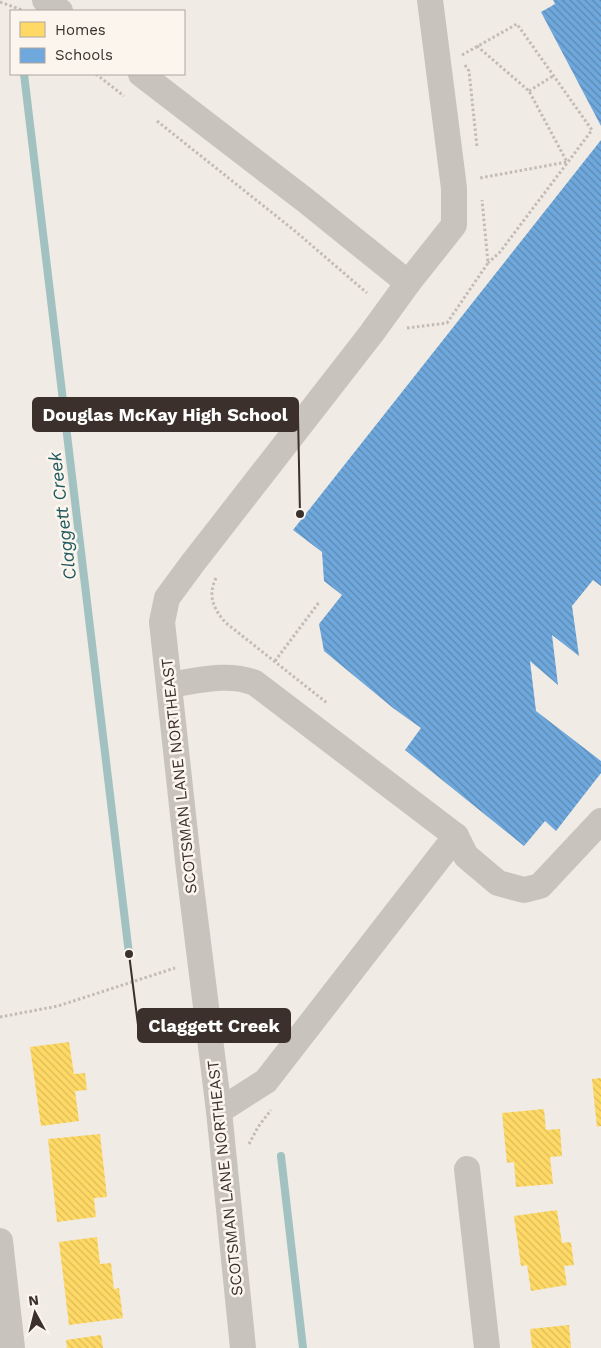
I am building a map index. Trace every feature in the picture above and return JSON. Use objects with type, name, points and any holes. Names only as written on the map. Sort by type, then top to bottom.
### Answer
[{"type":"street","points":[[45,0],[59,10]]},
{"type":"street","name":"SCOTSMAN LANE NORTHEAST","points":[[243,1348],[219,1111],[162,622],[167,598],[454,225],[454,188],[430,0]]},
{"type":"street","points":[[142,75],[305,200],[408,283]]},
{"type":"street","points":[[169,685],[213,679],[238,678],[248,680],[265,689],[456,836],[466,856],[498,883],[524,890],[540,886],[601,821]]},
{"type":"street","points":[[219,1111],[266,1081],[456,836]]},
{"type":"street","points":[[467,1169],[486,1348]]},
{"type":"street","points":[[0,1241],[12,1348]]},
{"type":"path","points":[[0,2],[23,10]]},
{"type":"path","points":[[400,332],[406,328],[447,323],[488,263],[500,252],[592,130],[517,24],[459,56]]},
{"type":"path","points":[[477,46],[529,91],[568,162]]},
{"type":"path","points":[[469,70],[477,149]]},
{"type":"path","points":[[97,75],[127,98]]},
{"type":"path","points":[[529,91],[553,76]]},
{"type":"path","points":[[150,116],[295,231],[368,293]]},
{"type":"path","points":[[481,187],[480,178],[568,162]]},
{"type":"path","points":[[482,197],[488,263]]},
{"type":"path","points":[[218,573],[213,583],[212,597],[216,612],[226,623],[328,704]]},
{"type":"path","points":[[275,661],[320,601]]},
{"type":"path","points":[[0,1017],[58,1006],[180,966],[201,963]]},
{"type":"path","points":[[248,1148],[258,1127],[276,1104]]},
{"type":"building: Homes","points":[[69,1042],[74,1074],[85,1073],[87,1090],[75,1091],[79,1121],[41,1126],[30,1047]]},
{"type":"building: Homes","points":[[601,1078],[601,1126],[597,1127],[592,1079]]},
{"type":"building: Homes","points":[[544,1109],[546,1130],[560,1129],[562,1156],[550,1157],[553,1184],[516,1187],[514,1162],[507,1163],[502,1113]]},
{"type":"building: Homes","points":[[100,1134],[107,1197],[94,1198],[96,1217],[57,1222],[48,1139]]},
{"type":"building: Homes","points":[[557,1210],[562,1243],[571,1242],[574,1265],[564,1266],[567,1285],[531,1291],[527,1265],[521,1266],[514,1216]]},
{"type":"building: Homes","points":[[97,1237],[100,1264],[111,1263],[114,1289],[119,1288],[123,1318],[69,1325],[59,1242]]},
{"type":"building: Homes","points":[[569,1325],[571,1348],[532,1348],[530,1329]]},
{"type":"building: Homes","points":[[101,1335],[103,1348],[67,1348],[66,1340]]},
{"type":"building: Schools","points":[[553,0],[601,0],[601,126],[541,12],[555,4]]},
{"type":"building: Schools","points":[[601,140],[601,586],[593,580],[572,606],[579,656],[552,635],[558,685],[530,661],[536,711],[601,761],[601,773],[556,831],[545,821],[524,846],[405,750],[421,728],[393,708],[324,651],[319,624],[342,595],[324,581],[322,552],[293,530]]},
{"type":"waterway","name":"Claggett Creek","points":[[24,75],[129,954]]},
{"type":"waterway","name":"Claggett Creek","points":[[281,1156],[303,1348]]},
{"type":"place","name":"Douglas McKay High School","points":[[300,514]]},
{"type":"place","name":"Claggett Creek","points":[[129,954]]}]
